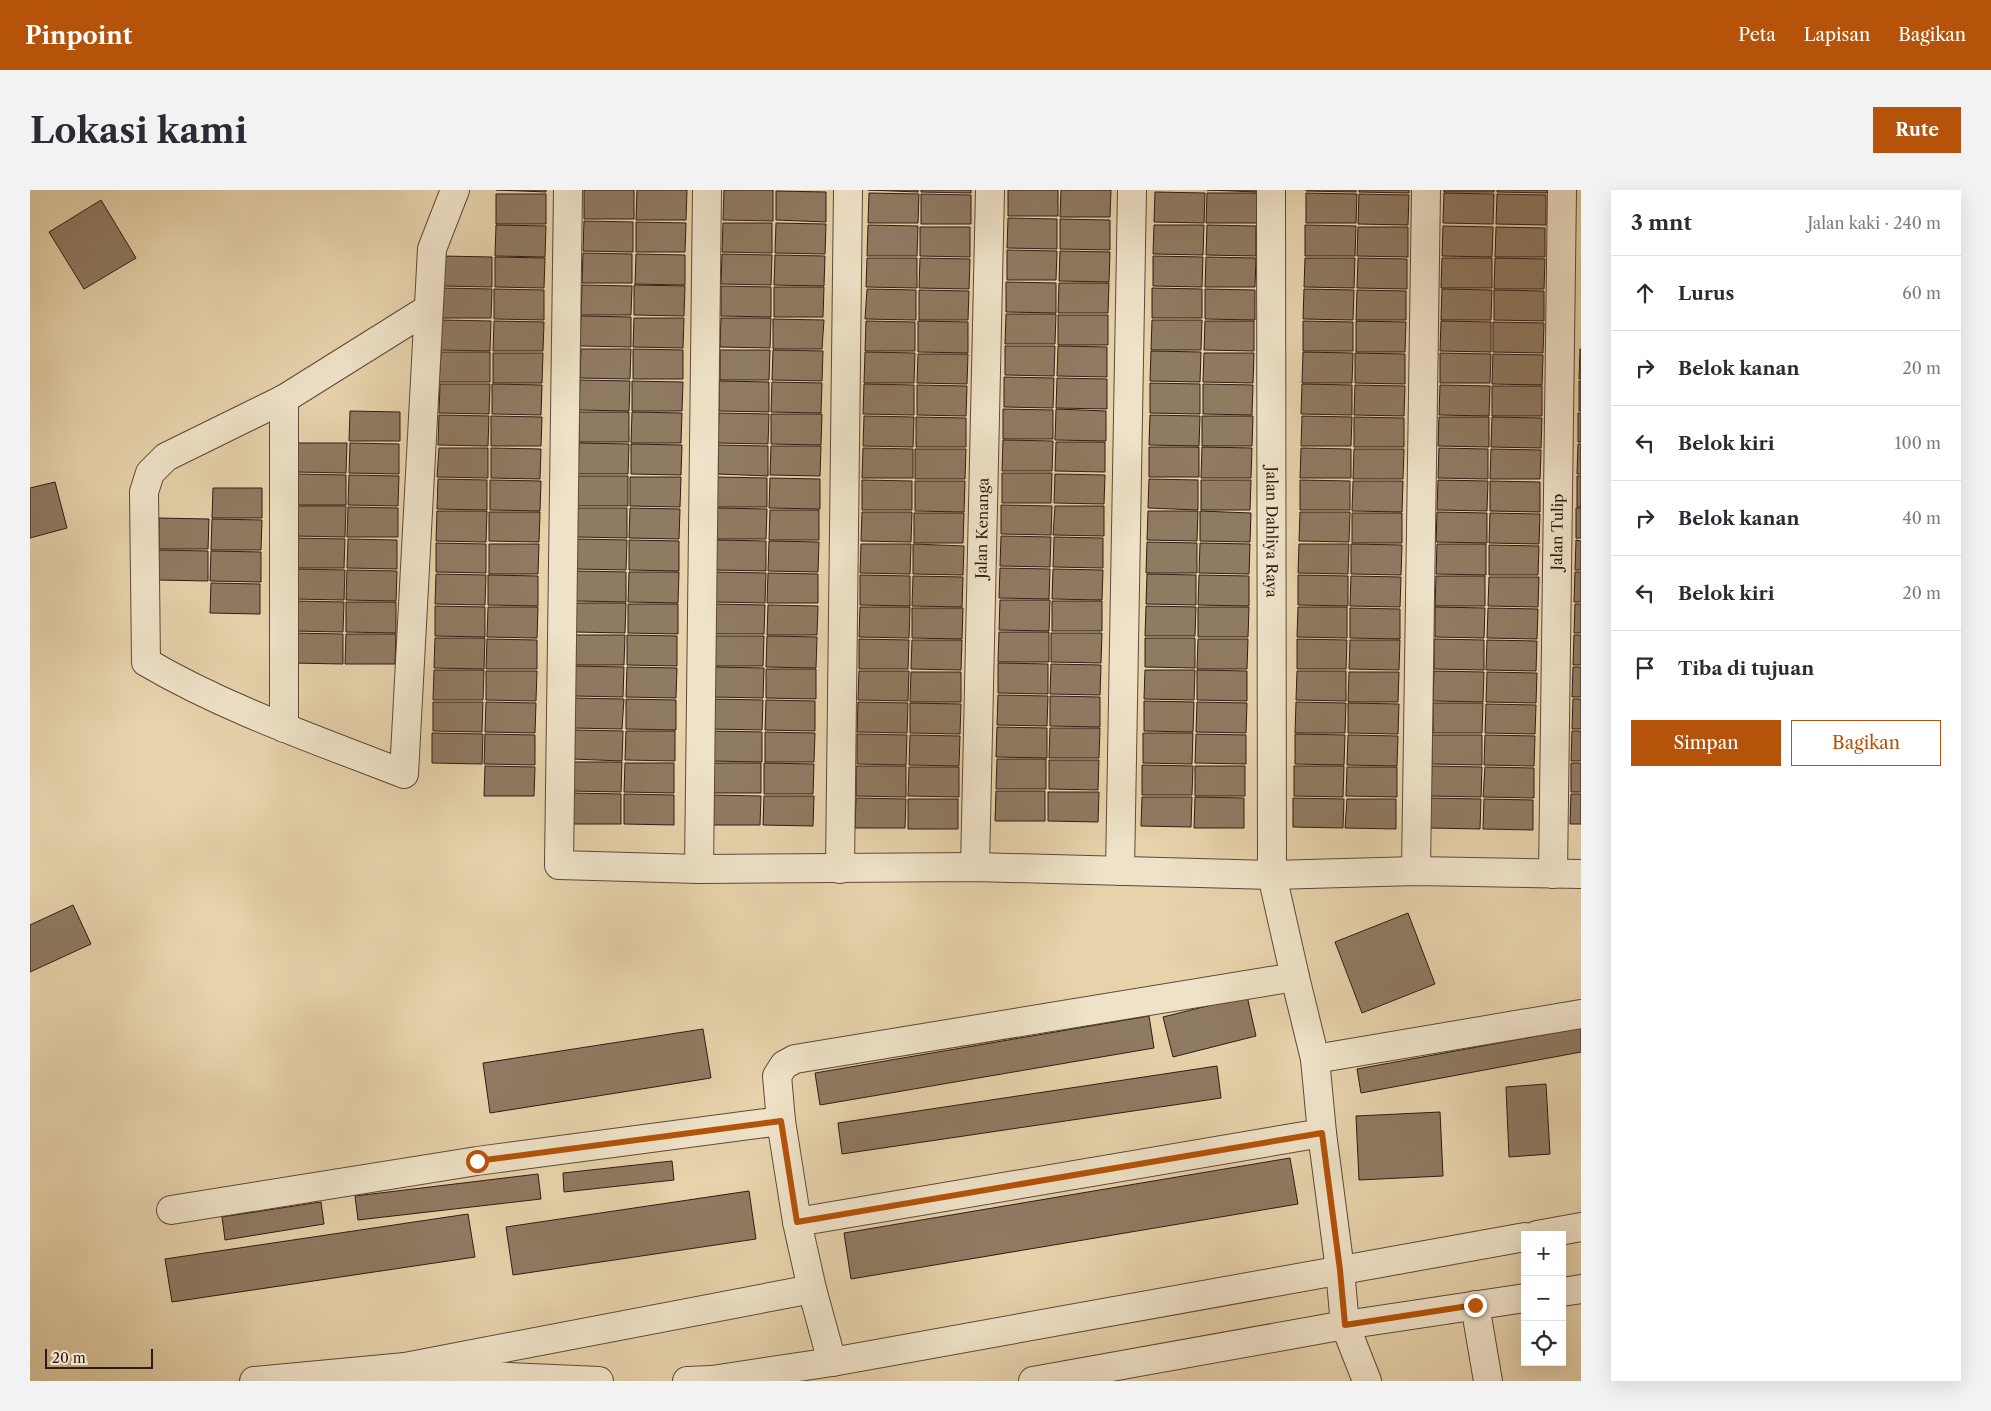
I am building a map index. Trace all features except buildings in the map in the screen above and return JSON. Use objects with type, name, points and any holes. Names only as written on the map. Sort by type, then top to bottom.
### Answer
[{"type":"street","points":[[428,309],[284,399],[166,457],[150,473],[144,492],[146,662],[173,678],[284,728],[404,774],[432,249],[455,190]]},
{"type":"street","points":[[568,190],[559,865],[699,869],[975,867],[1272,875],[1416,871],[1581,874]]},
{"type":"street","points":[[699,869],[707,190]]},
{"type":"street","points":[[840,869],[848,190]]},
{"type":"street","name":"Jalan Kenanga","points":[[975,867],[990,190]]},
{"type":"street","points":[[1120,871],[1132,190]]},
{"type":"street","name":"Jalan Dahliya Raya","points":[[1271,190],[1272,875],[1315,1059],[1345,1325],[1367,1381]]},
{"type":"street","points":[[1416,871],[1426,190]]},
{"type":"street","name":"Jalan Tulip","points":[[1553,874],[1562,190]]},
{"type":"street","points":[[284,399],[284,728]]},
{"type":"street","points":[[832,1362],[812,1289],[797,1222],[781,1121],[777,1076],[784,1065],[795,1059],[1295,977]]},
{"type":"street","points":[[1315,1059],[1581,1014]]},
{"type":"street","points":[[171,1210],[477,1161],[781,1121]]},
{"type":"street","points":[[797,1222],[1322,1133]]},
{"type":"street","points":[[1559,1231],[1581,1227]]},
{"type":"street","points":[[704,1381],[832,1362],[1521,1238]]},
{"type":"street","points":[[403,1374],[812,1289]]},
{"type":"street","points":[[1566,1291],[1581,1289]]},
{"type":"street","points":[[1033,1381],[1345,1325],[1521,1299]]},
{"type":"street","points":[[1475,1305],[1488,1381]]},
{"type":"street","points":[[254,1381],[403,1374],[599,1381]]},
{"type":"route","points":[[477,1161],[781,1121],[797,1222],[1322,1133],[1340,1270],[1345,1325],[1475,1305]]}]
